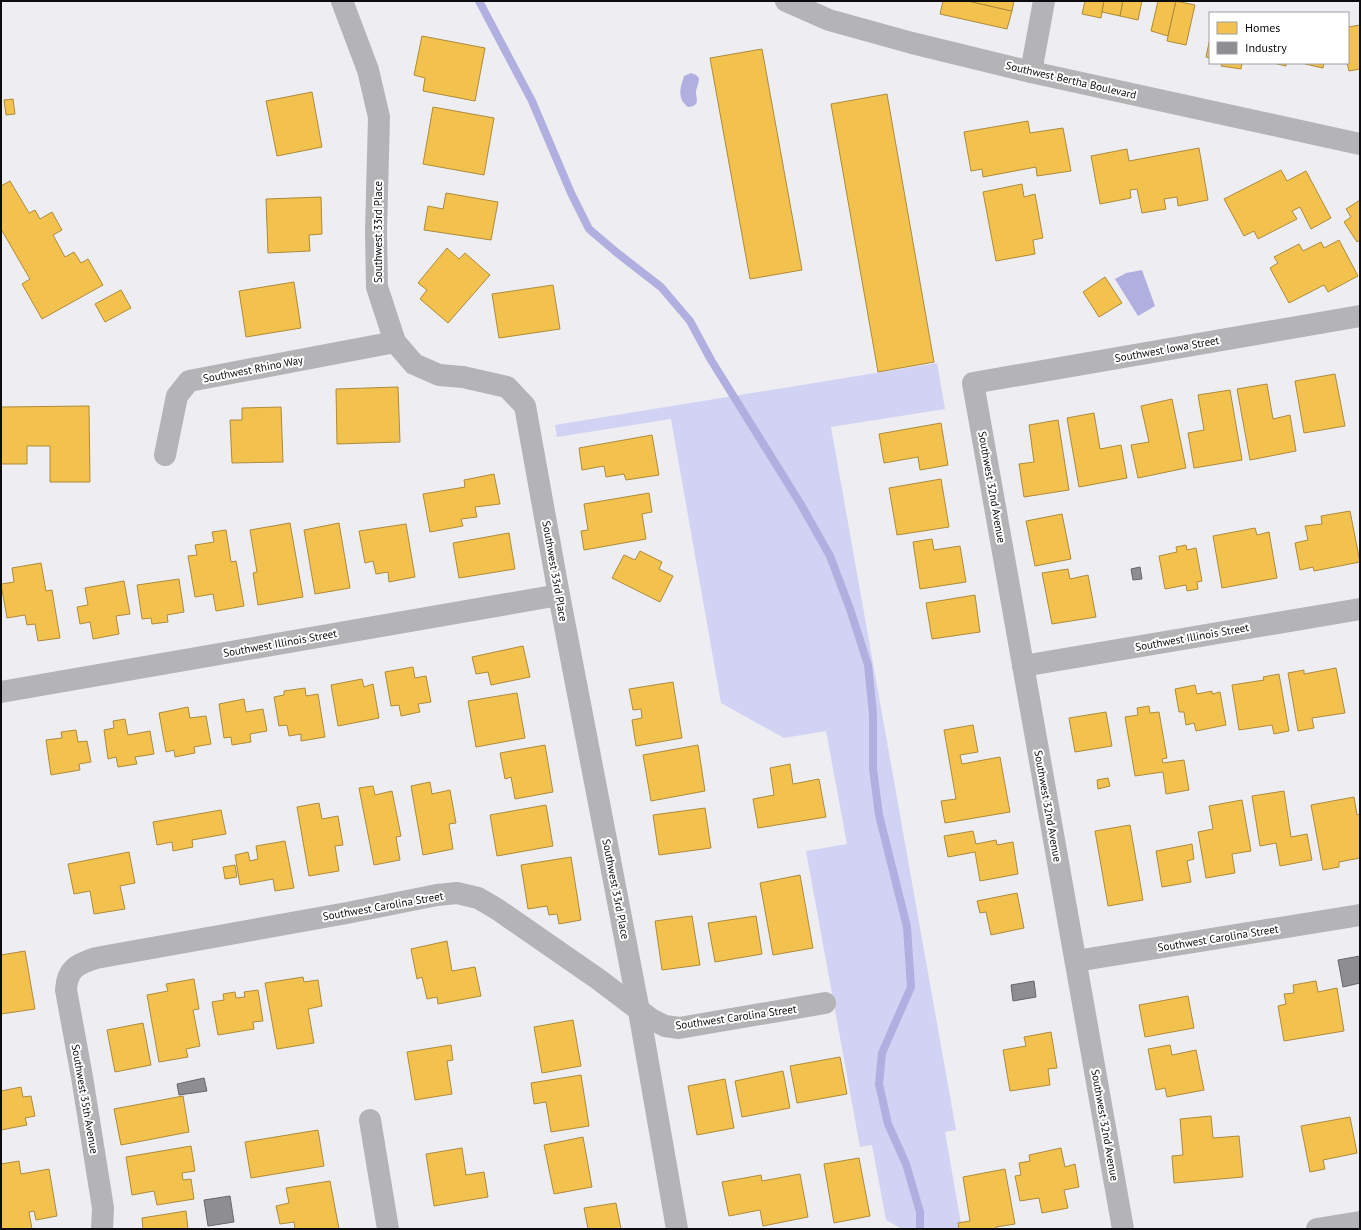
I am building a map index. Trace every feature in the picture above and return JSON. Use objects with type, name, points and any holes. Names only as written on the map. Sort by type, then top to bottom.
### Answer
[{"type":"street","name":"Southwest 33rd Place","points":[[342,1],[368,70],[379,117],[376,231],[377,287],[394,342],[414,364],[439,375],[463,377],[507,387],[525,406],[559,594],[639,1010],[677,1229]]},
{"type":"street","name":"Southwest Bertha Boulevard","points":[[786,1],[829,20],[912,43],[1031,72],[1360,144]]},
{"type":"street","points":[[1031,72],[1044,1]]},
{"type":"street","name":"Southwest Iowa Street","points":[[973,383],[1360,316]]},
{"type":"street","name":"Southwest Rhino Way","points":[[165,455],[177,396],[189,381],[394,342]]},
{"type":"street","name":"Southwest 32nd Avenue","points":[[973,383],[1124,1229]]},
{"type":"street","name":"Southwest Illinois Street","points":[[1,692],[559,594]]},
{"type":"street","name":"Southwest Illinois Street","points":[[1023,666],[1360,609]]},
{"type":"street","name":"Southwest Carolina Street","points":[[72,970],[80,963],[96,958],[347,913],[437,895],[457,893],[478,898],[497,909],[598,979],[651,1019],[665,1026],[679,1028],[826,1003]]},
{"type":"street","name":"Southwest Carolina Street","points":[[1076,961],[1360,915]]},
{"type":"street","name":"Southwest 35th Avenue","points":[[72,970],[66,978],[66,990],[82,1077],[103,1208],[102,1229]]},
{"type":"street","points":[[370,1120],[388,1229]]},
{"type":"street","points":[[1317,1229],[1360,1222]]},
{"type":"shaded area","points":[[691,73],[696,75],[699,80],[696,91],[697,102],[695,105],[688,107],[682,100],[680,93],[684,76]]},
{"type":"shaded area","points":[[1142,270],[1155,306],[1138,316],[1115,279],[1126,273]]},
{"type":"shaded area","points":[[937,363],[945,409],[831,427],[956,1130],[945,1132],[962,1229],[902,1229],[886,1220],[872,1145],[860,1147],[806,851],[847,844],[826,731],[784,738],[721,703],[671,419],[557,437],[555,425]]},
{"type":"building: Homes","points":[[943,1],[968,1],[1012,11],[1007,29],[940,14]]},
{"type":"building: Homes","points":[[968,1],[1014,1],[1012,11]]},
{"type":"building: Homes","points":[[1085,1],[1104,1],[1101,18],[1082,14]]},
{"type":"building: Homes","points":[[1104,1],[1123,1],[1120,16],[1102,12]]},
{"type":"building: Homes","points":[[1123,1],[1142,1],[1138,20],[1120,16]]},
{"type":"building: Homes","points":[[1158,1],[1176,1],[1168,36],[1151,31]]},
{"type":"building: Homes","points":[[1176,1],[1195,5],[1186,45],[1167,41]]},
{"type":"building: Homes","points":[[1360,25],[1360,69],[1349,71],[1347,64],[1349,64],[1349,27]]},
{"type":"building: Homes","points":[[422,36],[485,48],[475,101],[423,91],[425,78],[414,75]]},
{"type":"building: Homes","points":[[1209,43],[1209,58],[1206,57]]},
{"type":"building: Homes","points":[[762,49],[802,270],[750,279],[710,58]]},
{"type":"building: Homes","points":[[1222,64],[1242,64],[1241,69],[1221,66]]},
{"type":"building: Homes","points":[[1305,64],[1324,64],[1323,68]]},
{"type":"building: Homes","points":[[312,92],[322,147],[277,156],[266,101]]},
{"type":"building: Homes","points":[[887,94],[934,362],[878,372],[831,104]]},
{"type":"building: Homes","points":[[13,99],[15,114],[6,115],[4,100]]},
{"type":"building: Homes","points":[[433,107],[494,118],[484,175],[423,164]]},
{"type":"building: Homes","points":[[1028,121],[1030,133],[1063,128],[1071,171],[1037,176],[1036,167],[983,177],[982,169],[971,171],[964,132]]},
{"type":"building: Homes","points":[[1199,148],[1208,200],[1178,206],[1177,197],[1164,199],[1166,209],[1142,213],[1137,189],[1130,190],[1131,198],[1100,204],[1091,156],[1127,149],[1129,161]]},
{"type":"building: Homes","points":[[1281,170],[1287,181],[1306,171],[1331,218],[1311,229],[1300,207],[1292,211],[1297,219],[1258,239],[1254,231],[1244,236],[1224,199]]},
{"type":"building: Homes","points":[[10,181],[29,213],[35,210],[40,219],[52,212],[62,230],[53,235],[65,257],[74,252],[81,263],[88,259],[103,285],[42,319],[22,284],[30,279],[1,229],[1,186]]},
{"type":"building: Homes","points":[[1022,184],[1024,197],[1035,194],[1043,238],[1033,240],[1035,254],[996,261],[983,192]]},
{"type":"building: Homes","points":[[446,193],[498,202],[491,240],[424,230],[428,206],[443,209]]},
{"type":"building: Homes","points":[[321,197],[322,234],[309,235],[310,251],[268,253],[266,199]]},
{"type":"building: Homes","points":[[1360,200],[1360,240],[1357,242],[1344,222],[1351,217],[1346,209]]},
{"type":"building: Homes","points":[[1339,240],[1358,276],[1328,292],[1324,285],[1289,303],[1270,268],[1278,263],[1274,257],[1299,244],[1303,251],[1321,242],[1324,248]]},
{"type":"building: Homes","points":[[447,248],[459,259],[465,253],[490,275],[448,323],[420,299],[427,290],[418,283]]},
{"type":"building: Homes","points":[[1105,277],[1122,303],[1099,317],[1083,292]]},
{"type":"building: Homes","points":[[294,282],[301,328],[246,337],[239,291]]},
{"type":"building: Homes","points":[[553,285],[560,329],[499,338],[492,294]]},
{"type":"building: Homes","points":[[121,290],[131,308],[105,322],[95,304]]},
{"type":"building: Homes","points":[[1335,374],[1345,426],[1304,433],[1295,381]]},
{"type":"building: Homes","points":[[1267,384],[1273,419],[1290,415],[1296,451],[1250,460],[1237,389]]},
{"type":"building: Homes","points":[[398,387],[400,442],[337,444],[336,389]]},
{"type":"building: Homes","points":[[1230,390],[1242,460],[1194,468],[1188,433],[1204,430],[1198,395]]},
{"type":"building: Homes","points":[[1172,399],[1186,468],[1138,478],[1131,445],[1149,442],[1141,406]]},
{"type":"building: Homes","points":[[89,406],[90,482],[50,482],[50,446],[27,446],[27,464],[1,464],[1,407]]},
{"type":"building: Homes","points":[[281,407],[283,462],[232,463],[230,420],[242,420],[242,408]]},
{"type":"building: Homes","points":[[1094,413],[1100,449],[1121,445],[1127,478],[1079,487],[1067,418]]},
{"type":"building: Homes","points":[[1058,420],[1069,490],[1024,497],[1019,464],[1034,462],[1029,425]]},
{"type":"building: Homes","points":[[941,423],[948,465],[920,470],[918,457],[884,463],[879,434]]},
{"type":"building: Homes","points":[[652,435],[659,475],[626,480],[624,474],[606,477],[604,466],[582,470],[579,448]]},
{"type":"building: Homes","points":[[494,474],[500,504],[475,507],[477,517],[461,519],[463,526],[430,532],[423,494],[465,487],[464,480]]},
{"type":"building: Homes","points":[[941,479],[949,527],[897,535],[889,488]]},
{"type":"building: Homes","points":[[649,493],[652,512],[642,514],[646,539],[584,550],[581,531],[588,530],[584,504]]},
{"type":"building: Homes","points":[[1350,511],[1360,562],[1314,571],[1313,567],[1300,570],[1295,543],[1308,540],[1305,526],[1322,524],[1321,516]]},
{"type":"building: Homes","points":[[1062,514],[1071,559],[1035,566],[1026,521]]},
{"type":"building: Homes","points":[[290,523],[303,597],[258,605],[253,573],[257,572],[250,530]]},
{"type":"building: Homes","points":[[339,523],[350,588],[315,594],[304,530]]},
{"type":"building: Homes","points":[[406,524],[415,577],[389,582],[388,572],[376,574],[373,561],[365,563],[359,531]]},
{"type":"building: Homes","points":[[1255,528],[1257,535],[1269,532],[1277,578],[1222,588],[1213,536]]},
{"type":"building: Homes","points":[[226,530],[231,562],[236,561],[244,606],[216,611],[213,594],[195,597],[188,556],[197,555],[195,545],[214,542],[212,532]]},
{"type":"building: Homes","points":[[509,533],[515,569],[459,578],[453,543]]},
{"type":"building: Homes","points":[[932,539],[934,550],[960,546],[966,582],[920,589],[913,542]]},
{"type":"building: Homes","points":[[1186,545],[1187,550],[1196,548],[1202,581],[1197,582],[1198,589],[1187,591],[1186,585],[1165,589],[1159,556],[1177,552],[1176,547]]},
{"type":"building: Homes","points":[[640,551],[662,562],[659,569],[673,576],[660,602],[612,578],[624,555],[635,560]]},
{"type":"building: Homes","points":[[41,563],[46,591],[52,590],[60,638],[38,641],[35,624],[27,625],[25,615],[7,618],[1,584],[14,582],[12,568]]},
{"type":"building: Homes","points":[[1068,569],[1070,579],[1088,575],[1096,617],[1052,624],[1042,573]]},
{"type":"building: Homes","points":[[179,579],[184,612],[167,615],[168,622],[152,624],[151,618],[142,619],[137,585]]},
{"type":"building: Homes","points":[[124,581],[130,614],[116,616],[119,634],[93,639],[90,622],[80,624],[77,607],[88,605],[85,588]]},
{"type":"building: Homes","points":[[975,595],[980,632],[932,639],[926,603]]},
{"type":"building: Homes","points":[[523,646],[530,677],[491,685],[488,672],[476,674],[472,657]]},
{"type":"building: Homes","points":[[413,667],[415,678],[426,676],[431,702],[418,704],[420,712],[401,716],[399,705],[391,706],[385,672]]},
{"type":"building: Homes","points":[[1336,668],[1345,713],[1312,718],[1314,728],[1298,731],[1288,673],[1304,670],[1304,674]]},
{"type":"building: Homes","points":[[1279,674],[1289,731],[1274,734],[1272,725],[1239,730],[1232,685],[1264,680],[1263,677]]},
{"type":"building: Homes","points":[[362,679],[364,687],[373,684],[379,718],[338,726],[331,685]]},
{"type":"building: Homes","points":[[673,682],[682,738],[636,746],[632,720],[642,718],[641,709],[633,710],[629,689]]},
{"type":"building: Homes","points":[[1195,685],[1197,694],[1212,691],[1212,694],[1220,692],[1226,725],[1196,731],[1194,723],[1186,725],[1184,712],[1179,712],[1175,689]]},
{"type":"building: Homes","points":[[305,688],[306,696],[318,694],[325,737],[301,741],[301,734],[289,736],[287,725],[279,726],[274,697],[284,695],[284,691]]},
{"type":"building: Homes","points":[[517,693],[525,738],[476,747],[468,701]]},
{"type":"building: Homes","points":[[244,699],[246,712],[263,709],[267,731],[250,734],[251,742],[232,745],[231,737],[224,738],[219,704]]},
{"type":"building: Homes","points":[[1149,706],[1150,713],[1159,712],[1167,758],[1162,759],[1163,763],[1184,760],[1189,790],[1166,794],[1163,772],[1135,776],[1125,717],[1138,715],[1137,708]]},
{"type":"building: Homes","points":[[188,707],[190,718],[206,716],[211,744],[194,747],[195,753],[175,757],[174,750],[166,752],[159,713]]},
{"type":"building: Homes","points":[[1106,712],[1112,746],[1075,752],[1069,718]]},
{"type":"building: Homes","points":[[125,719],[128,735],[150,731],[154,754],[135,757],[137,764],[118,767],[116,757],[108,759],[104,730],[114,728],[113,721]]},
{"type":"building: Homes","points":[[973,725],[978,752],[960,755],[962,764],[1000,757],[1010,812],[945,823],[941,801],[956,799],[944,730]]},
{"type":"building: Homes","points":[[76,730],[78,742],[87,741],[91,762],[79,764],[80,770],[51,775],[46,740],[62,738],[61,732]]},
{"type":"building: Homes","points":[[545,745],[553,792],[515,799],[511,777],[505,779],[500,753]]},
{"type":"building: Homes","points":[[698,745],[705,791],[651,801],[643,755]]},
{"type":"building: Homes","points":[[790,764],[793,784],[819,779],[826,817],[758,828],[753,799],[774,795],[770,768]]},
{"type":"building: Homes","points":[[1108,778],[1110,786],[1098,789],[1097,780]]},
{"type":"building: Homes","points":[[430,782],[432,794],[450,790],[456,823],[449,824],[453,849],[423,855],[411,786]]},
{"type":"building: Homes","points":[[373,786],[375,795],[392,791],[401,836],[396,837],[400,860],[374,865],[359,788]]},
{"type":"building: Homes","points":[[1284,791],[1291,837],[1307,834],[1312,860],[1280,866],[1276,843],[1260,846],[1252,796]]},
{"type":"building: Homes","points":[[1354,797],[1357,815],[1360,814],[1360,858],[1339,862],[1339,867],[1323,870],[1311,805]]},
{"type":"building: Homes","points":[[1242,800],[1251,851],[1232,854],[1235,873],[1206,878],[1198,832],[1213,829],[1209,806]]},
{"type":"building: Homes","points":[[319,803],[322,819],[338,816],[343,845],[335,846],[339,871],[309,876],[297,807]]},
{"type":"building: Homes","points":[[546,805],[553,846],[497,856],[490,815]]},
{"type":"building: Homes","points":[[705,808],[711,848],[659,855],[653,815]]},
{"type":"building: Homes","points":[[221,810],[226,834],[192,840],[193,847],[173,851],[172,842],[157,845],[153,822]]},
{"type":"building: Homes","points":[[1130,825],[1143,900],[1108,906],[1095,831]]},
{"type":"building: Homes","points":[[973,831],[976,844],[996,840],[997,845],[1013,842],[1018,874],[980,881],[975,852],[948,857],[944,836]]},
{"type":"building: Homes","points":[[285,841],[294,888],[275,891],[273,879],[240,885],[235,855],[248,852],[250,861],[258,859],[256,846]]},
{"type":"building: Homes","points":[[1192,844],[1194,859],[1187,861],[1191,882],[1162,887],[1156,851]]},
{"type":"building: Homes","points":[[129,852],[135,883],[120,886],[125,909],[94,914],[90,891],[74,894],[68,864]]},
{"type":"building: Homes","points":[[571,857],[581,920],[559,924],[557,914],[549,915],[547,906],[528,909],[521,865]]},
{"type":"building: Homes","points":[[235,865],[237,877],[225,879],[223,867]]},
{"type":"building: Homes","points":[[800,875],[813,948],[773,955],[760,883]]},
{"type":"building: Homes","points":[[1017,893],[1024,928],[991,935],[986,912],[980,913],[977,901]]},
{"type":"building: Homes","points":[[692,916],[700,965],[662,970],[655,921]]},
{"type":"building: Homes","points":[[756,916],[762,954],[715,962],[708,923]]},
{"type":"building: Homes","points":[[447,941],[452,971],[475,967],[481,996],[438,1004],[437,997],[427,999],[422,977],[417,979],[411,949]]},
{"type":"building: Homes","points":[[25,951],[35,1009],[1,1014],[1,955]]},
{"type":"building: Homes","points":[[303,977],[304,982],[318,980],[322,1006],[308,1009],[314,1043],[277,1049],[265,983]]},
{"type":"building: Homes","points":[[194,979],[199,1009],[193,1010],[200,1046],[186,1049],[188,1057],[159,1062],[147,995],[168,991],[166,984]]},
{"type":"building: Homes","points":[[1316,981],[1318,992],[1337,988],[1344,1031],[1284,1041],[1278,1006],[1286,1004],[1284,994],[1294,993],[1293,985]]},
{"type":"building: Homes","points":[[258,990],[263,1021],[253,1022],[254,1029],[218,1035],[212,1002],[224,1000],[223,994],[235,992],[236,998],[245,997],[244,992]]},
{"type":"building: Homes","points":[[1188,996],[1194,1028],[1145,1037],[1139,1005]]},
{"type":"building: Homes","points":[[573,1020],[581,1066],[542,1073],[534,1027]]},
{"type":"building: Homes","points":[[143,1023],[151,1065],[115,1072],[107,1030]]},
{"type":"building: Homes","points":[[1051,1032],[1057,1068],[1048,1069],[1050,1085],[1010,1091],[1003,1050],[1026,1046],[1024,1037]]},
{"type":"building: Homes","points":[[451,1045],[453,1060],[447,1061],[452,1094],[415,1100],[407,1052]]},
{"type":"building: Homes","points":[[1170,1045],[1172,1055],[1196,1050],[1204,1090],[1167,1097],[1165,1088],[1156,1090],[1148,1049]]},
{"type":"building: Homes","points":[[840,1057],[847,1094],[797,1103],[790,1066]]},
{"type":"building: Homes","points":[[783,1071],[790,1108],[742,1117],[735,1081]]},
{"type":"building: Homes","points":[[581,1075],[589,1126],[551,1132],[546,1102],[534,1104],[531,1083]]},
{"type":"building: Homes","points":[[725,1079],[734,1128],[697,1135],[688,1086]]},
{"type":"building: Homes","points":[[21,1087],[23,1097],[31,1096],[35,1116],[25,1118],[27,1125],[1,1130],[1,1091]]},
{"type":"building: Homes","points":[[183,1096],[189,1132],[121,1145],[114,1109]]},
{"type":"building: Homes","points":[[1211,1116],[1213,1138],[1239,1136],[1243,1177],[1174,1183],[1172,1156],[1183,1155],[1180,1119]]},
{"type":"building: Homes","points":[[1350,1117],[1357,1153],[1323,1160],[1325,1169],[1310,1172],[1301,1126]]},
{"type":"building: Homes","points":[[318,1130],[324,1166],[251,1178],[245,1142]]},
{"type":"building: Homes","points":[[583,1137],[592,1187],[554,1194],[544,1145]]},
{"type":"building: Homes","points":[[191,1146],[195,1171],[182,1173],[183,1180],[191,1179],[194,1199],[157,1205],[154,1191],[132,1195],[126,1157]]},
{"type":"building: Homes","points":[[462,1148],[466,1175],[484,1172],[488,1197],[434,1206],[426,1154]]},
{"type":"building: Homes","points":[[1061,1148],[1065,1167],[1075,1164],[1079,1187],[1064,1190],[1068,1208],[1042,1213],[1039,1198],[1020,1201],[1015,1176],[1021,1175],[1019,1163],[1030,1161],[1029,1155]]},
{"type":"building: Homes","points":[[859,1158],[870,1216],[834,1223],[824,1164]]},
{"type":"building: Homes","points":[[19,1161],[21,1174],[49,1169],[57,1216],[36,1220],[34,1211],[29,1212],[32,1229],[1,1229],[1,1164]]},
{"type":"building: Homes","points":[[1005,1169],[1015,1224],[996,1227],[996,1229],[959,1229],[958,1223],[970,1221],[963,1177]]},
{"type":"building: Homes","points":[[800,1174],[808,1217],[763,1226],[760,1210],[729,1216],[722,1182],[761,1175],[762,1181]]},
{"type":"building: Homes","points":[[330,1181],[339,1229],[295,1229],[294,1222],[280,1224],[276,1206],[289,1203],[286,1188]]},
{"type":"building: Homes","points":[[616,1203],[621,1229],[588,1229],[584,1208]]},
{"type":"building: Homes","points":[[186,1211],[188,1229],[143,1229],[142,1218]]},
{"type":"building: Industry","points":[[1140,567],[1142,579],[1133,580],[1131,569]]},
{"type":"building: Industry","points":[[1360,956],[1360,983],[1343,987],[1338,960]]},
{"type":"building: Industry","points":[[1034,981],[1036,997],[1013,1001],[1011,985]]},
{"type":"building: Industry","points":[[204,1078],[207,1091],[179,1095],[177,1084]]},
{"type":"building: Industry","points":[[230,1196],[234,1222],[208,1226],[204,1200]]},
{"type":"waterway","points":[[479,1],[532,101],[571,193],[589,229],[661,287],[690,321],[711,360],[800,503],[830,556],[850,609],[868,665],[873,714],[873,769],[879,815],[907,927],[911,987],[882,1053],[879,1084],[888,1124],[906,1164],[920,1212],[920,1229]]}]
